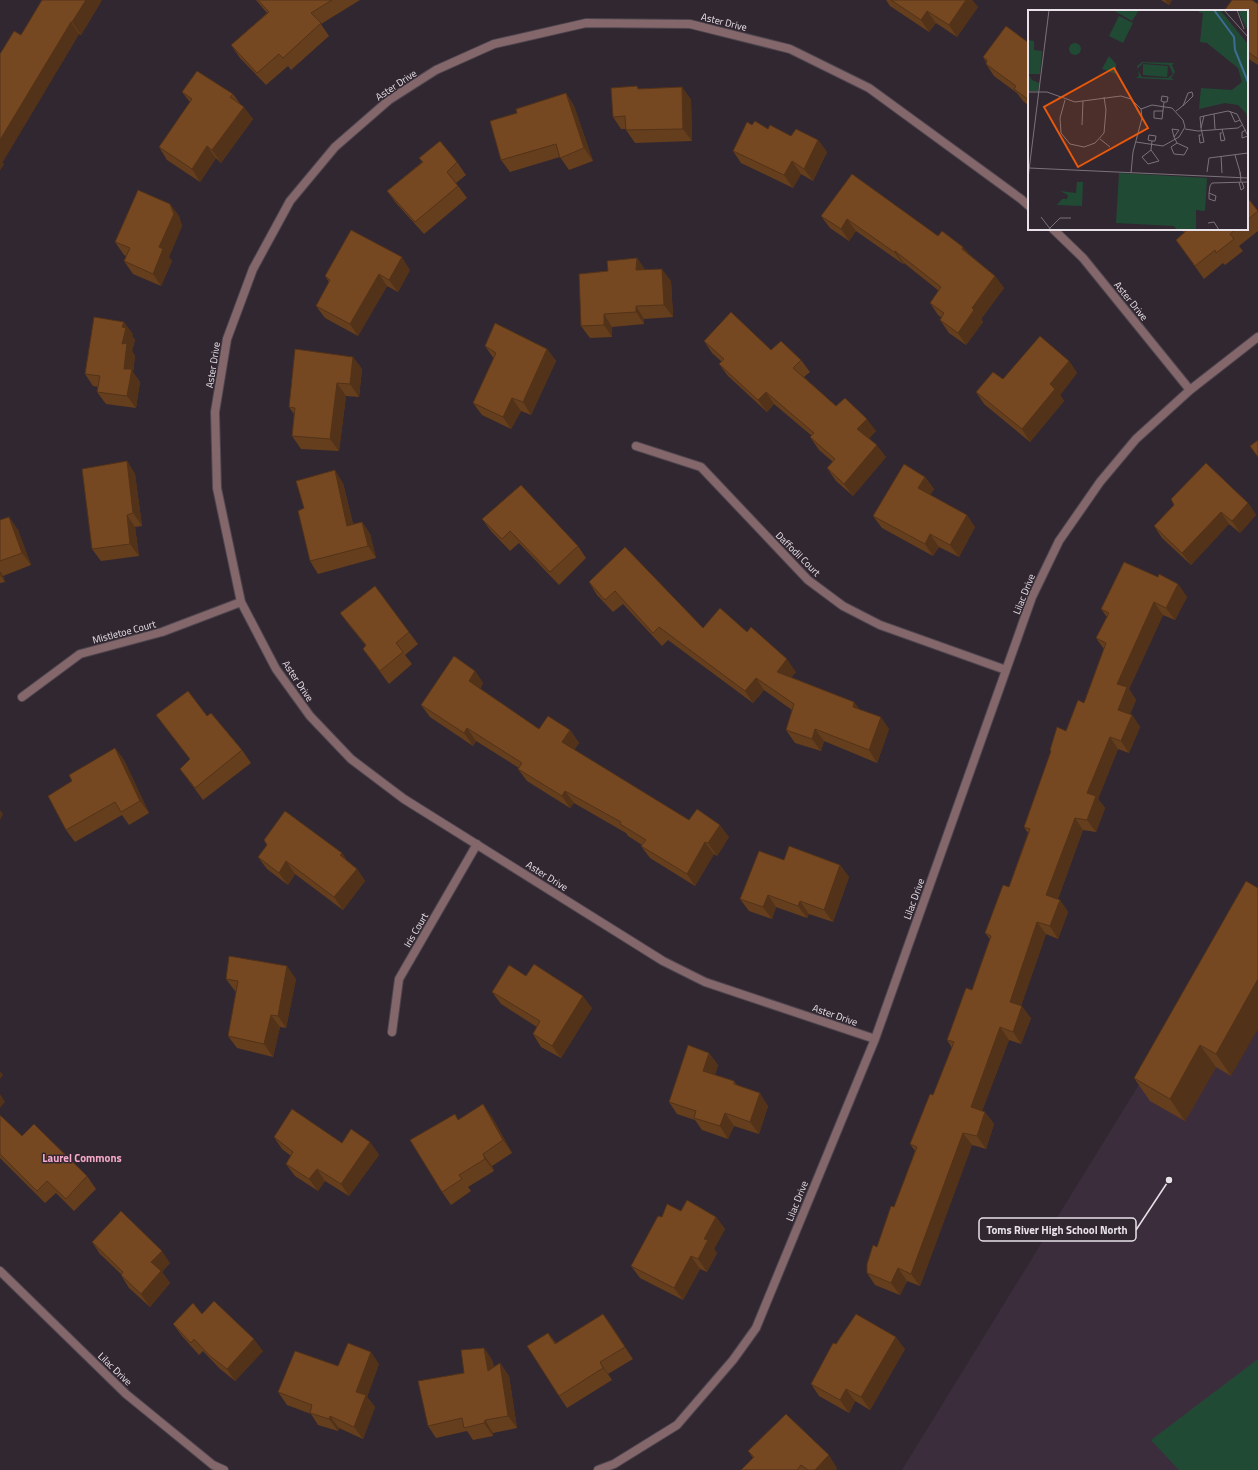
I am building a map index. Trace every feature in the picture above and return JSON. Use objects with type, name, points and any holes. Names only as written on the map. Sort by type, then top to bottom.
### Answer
[{"type":"street","name":"Aster Drive","points":[[875,1039],[705,982],[663,961],[404,799],[346,754],[310,716],[281,675],[241,602],[217,488],[215,412],[227,339],[253,269],[290,201],[335,147],[389,100],[436,70],[494,44],[586,23],[690,24],[790,49],[869,88],[1015,194],[1028,205]]},
{"type":"street","name":"Aster Drive","points":[[1054,230],[1083,258],[1190,390]]},
{"type":"street","name":"Lilac Drive","points":[[598,1470],[614,1464],[677,1425],[734,1360],[756,1328],[875,1039],[1032,597],[1059,541],[1100,482],[1136,439],[1190,390],[1258,337]]},
{"type":"street","name":"Daffodil Court","points":[[636,446],[700,467],[808,580],[843,606],[880,625],[1006,670]]},
{"type":"street","name":"Mistletoe Court","points":[[22,697],[80,654],[162,632],[241,602]]},
{"type":"street","name":"Iris Court","points":[[392,1032],[399,979],[477,844]]},
{"type":"street","name":"Lilac Drive","points":[[0,1271],[126,1394],[212,1465],[224,1470]]},
{"type":"shaded area","points":[[1258,891],[1258,1470],[902,1470]]},
{"type":"green space","points":[[1258,1359],[1258,1470],[1179,1470],[1151,1440]]},
{"type":"building","points":[[42,0],[86,0],[71,22],[0,140],[0,54],[14,31],[21,35]]},
{"type":"building","points":[[258,0],[332,0],[311,13],[321,23],[283,58],[279,54],[257,73],[231,45],[269,12]]},
{"type":"building","points":[[891,0],[966,0],[949,25],[927,11],[921,20]]},
{"type":"building","points":[[1232,0],[1252,0],[1258,4],[1258,59],[1248,52],[1248,10],[1225,10]]},
{"type":"building","points":[[1006,26],[1028,42],[1028,99],[1014,89],[1016,86],[986,64],[987,60],[983,57]]},
{"type":"building","points":[[197,71],[233,94],[230,97],[244,107],[212,150],[207,146],[192,169],[159,147],[192,99],[182,92]]},
{"type":"building","points":[[637,86],[638,89],[682,87],[683,129],[626,130],[625,116],[613,117],[611,88]]},
{"type":"building","points":[[566,93],[584,148],[560,158],[556,144],[501,160],[490,121],[517,113],[516,109]]},
{"type":"building","points":[[755,121],[768,129],[770,125],[791,136],[796,129],[818,140],[804,169],[792,161],[784,175],[733,151],[747,122],[752,125]]},
{"type":"building","points":[[440,141],[457,162],[447,172],[458,186],[415,222],[387,191],[423,162],[419,158]]},
{"type":"building","points":[[852,174],[938,236],[942,231],[963,247],[962,249],[995,276],[972,308],[974,310],[958,333],[940,320],[944,313],[930,303],[941,287],[895,251],[894,252],[847,219],[841,229],[821,216]]},
{"type":"building","points":[[138,190],[170,204],[174,214],[159,247],[163,249],[153,274],[124,261],[130,248],[115,242]]},
{"type":"building","points":[[1248,198],[1258,211],[1248,219]]},
{"type":"building","points":[[351,230],[402,257],[389,280],[379,274],[350,324],[316,306],[330,280],[325,276]]},
{"type":"building","points":[[1184,230],[1235,230],[1230,234],[1234,239],[1216,253],[1215,250],[1195,266],[1176,240],[1186,231]]},
{"type":"building","points":[[637,258],[636,270],[662,269],[664,305],[636,306],[636,312],[604,314],[604,325],[581,326],[579,274],[608,271],[607,261]]},
{"type":"building","points":[[731,312],[771,350],[781,341],[801,360],[793,368],[836,406],[845,398],[867,419],[857,429],[877,445],[844,484],[827,468],[835,459],[810,437],[814,433],[766,392],[758,400],[719,364],[724,359],[704,341]]},
{"type":"building","points":[[94,317],[124,322],[122,327],[126,328],[122,344],[127,343],[124,369],[132,369],[127,396],[97,392],[100,376],[85,374]]},
{"type":"building","points":[[495,323],[547,349],[523,402],[512,398],[503,417],[473,403],[496,353],[485,346]]},
{"type":"building","points":[[1040,336],[1069,361],[1050,384],[1055,389],[1022,429],[976,392],[993,372],[1003,379]]},
{"type":"building","points":[[295,349],[353,357],[350,384],[337,383],[330,439],[292,436],[295,408],[289,407]]},
{"type":"building","points":[[1258,440],[1258,457],[1250,446]]},
{"type":"building","points":[[127,461],[133,513],[127,515],[130,544],[92,549],[82,469]]},
{"type":"building","points":[[1206,463],[1248,503],[1232,521],[1221,512],[1182,553],[1154,526],[1174,505],[1171,499]]},
{"type":"building","points":[[904,464],[925,477],[918,488],[967,515],[950,545],[930,534],[925,544],[873,516]]},
{"type":"building","points":[[335,470],[347,526],[362,522],[368,546],[310,561],[298,511],[304,508],[296,481]]},
{"type":"building","points":[[521,485],[578,546],[550,572],[510,531],[502,539],[482,519]]},
{"type":"building","points":[[9,517],[22,553],[0,561],[0,520]]},
{"type":"building","points":[[625,547],[703,628],[720,608],[747,632],[751,627],[787,659],[777,672],[854,702],[853,707],[881,717],[869,750],[815,729],[812,739],[786,730],[794,704],[756,678],[745,691],[659,627],[653,633],[615,591],[605,600],[589,582]]},
{"type":"building","points":[[1124,562],[1158,577],[1159,574],[1178,584],[1166,608],[1154,602],[1117,684],[1127,687],[1118,710],[1132,715],[1121,741],[1110,737],[1087,793],[1096,796],[1087,820],[1075,818],[1046,895],[1060,900],[1050,926],[1037,922],[1010,1002],[1022,1006],[1013,1032],[1000,1027],[971,1107],[985,1112],[977,1136],[963,1133],[911,1274],[898,1268],[891,1283],[867,1273],[867,1264],[873,1245],[877,1247],[891,1206],[894,1207],[917,1147],[910,1144],[930,1094],[933,1095],[954,1042],[947,1040],[966,988],[972,990],[991,936],[985,933],[1003,885],[1009,887],[1030,829],[1024,827],[1051,751],[1050,750],[1057,727],[1066,731],[1078,700],[1084,703],[1106,643],[1096,638],[1109,613],[1101,609]]},
{"type":"building","points":[[375,586],[409,632],[396,643],[403,652],[380,671],[363,649],[366,645],[340,613]]},
{"type":"building","points":[[454,656],[475,671],[469,681],[539,729],[548,716],[570,730],[562,742],[689,820],[697,809],[720,825],[708,843],[705,842],[687,874],[641,846],[646,840],[620,824],[621,822],[565,791],[562,796],[518,769],[522,763],[467,728],[464,733],[421,705]]},
{"type":"building","points":[[188,691],[207,716],[211,713],[242,750],[195,788],[180,769],[190,759],[156,715]]},
{"type":"building","points":[[115,748],[140,801],[121,812],[115,802],[66,830],[48,796],[72,781],[69,775]]},
{"type":"building","points":[[285,811],[342,853],[340,855],[357,869],[334,897],[286,861],[279,873],[258,857],[267,845],[264,840]]},
{"type":"building","points":[[789,846],[840,865],[824,910],[800,901],[798,906],[768,895],[763,907],[740,899],[759,851],[784,860]]},
{"type":"building","points":[[1246,881],[1258,888],[1258,979],[1216,1054],[1200,1045],[1170,1099],[1134,1078]]},
{"type":"building","points":[[229,956],[287,966],[278,1016],[271,1015],[264,1044],[228,1036],[238,981],[226,979]]},
{"type":"building","points":[[534,964],[583,996],[552,1046],[533,1034],[540,1021],[492,992],[509,965],[526,976]]},
{"type":"building","points":[[688,1045],[709,1053],[703,1071],[734,1081],[734,1084],[760,1093],[750,1122],[725,1113],[720,1126],[694,1118],[696,1111],[669,1102]]},
{"type":"building","points":[[483,1104],[503,1140],[483,1154],[485,1159],[459,1175],[462,1179],[442,1192],[410,1140],[455,1114],[458,1120]]},
{"type":"building","points":[[292,1109],[342,1143],[351,1129],[370,1142],[341,1184],[317,1169],[309,1179],[286,1164],[293,1152],[274,1137]]},
{"type":"building","points":[[0,1115],[22,1136],[34,1124],[87,1176],[66,1199],[47,1181],[37,1191],[0,1154]]},
{"type":"building","points":[[687,1200],[716,1217],[704,1239],[708,1240],[698,1259],[691,1256],[674,1288],[631,1266],[658,1216],[662,1217],[667,1204],[681,1211]]},
{"type":"building","points":[[121,1211],[162,1251],[151,1262],[161,1271],[141,1294],[121,1275],[123,1272],[92,1242]]},
{"type":"building","points":[[214,1301],[254,1339],[227,1369],[210,1356],[194,1339],[191,1343],[173,1324],[193,1303],[202,1314]]},
{"type":"building","points":[[603,1314],[625,1347],[600,1362],[603,1368],[559,1396],[527,1346],[548,1333],[555,1344]]},
{"type":"building","points":[[856,1314],[896,1337],[861,1397],[846,1389],[840,1400],[811,1384],[833,1343],[836,1344]]},
{"type":"building","points":[[348,1343],[371,1352],[356,1392],[366,1395],[354,1427],[330,1416],[329,1419],[310,1413],[312,1405],[278,1392],[295,1351],[338,1366]]},
{"type":"building","points":[[484,1348],[488,1371],[500,1363],[508,1416],[485,1420],[484,1423],[464,1428],[462,1418],[428,1426],[418,1381],[464,1373],[461,1350]]},
{"type":"building","points":[[786,1414],[829,1455],[815,1470],[808,1470],[801,1465],[797,1470],[741,1470],[754,1457],[748,1451]]},
{"type":"place","name":"Toms River High School North","points":[[1169,1180]]},
{"type":"district","name":"Laurel Commons","points":[[82,1158]]}]
